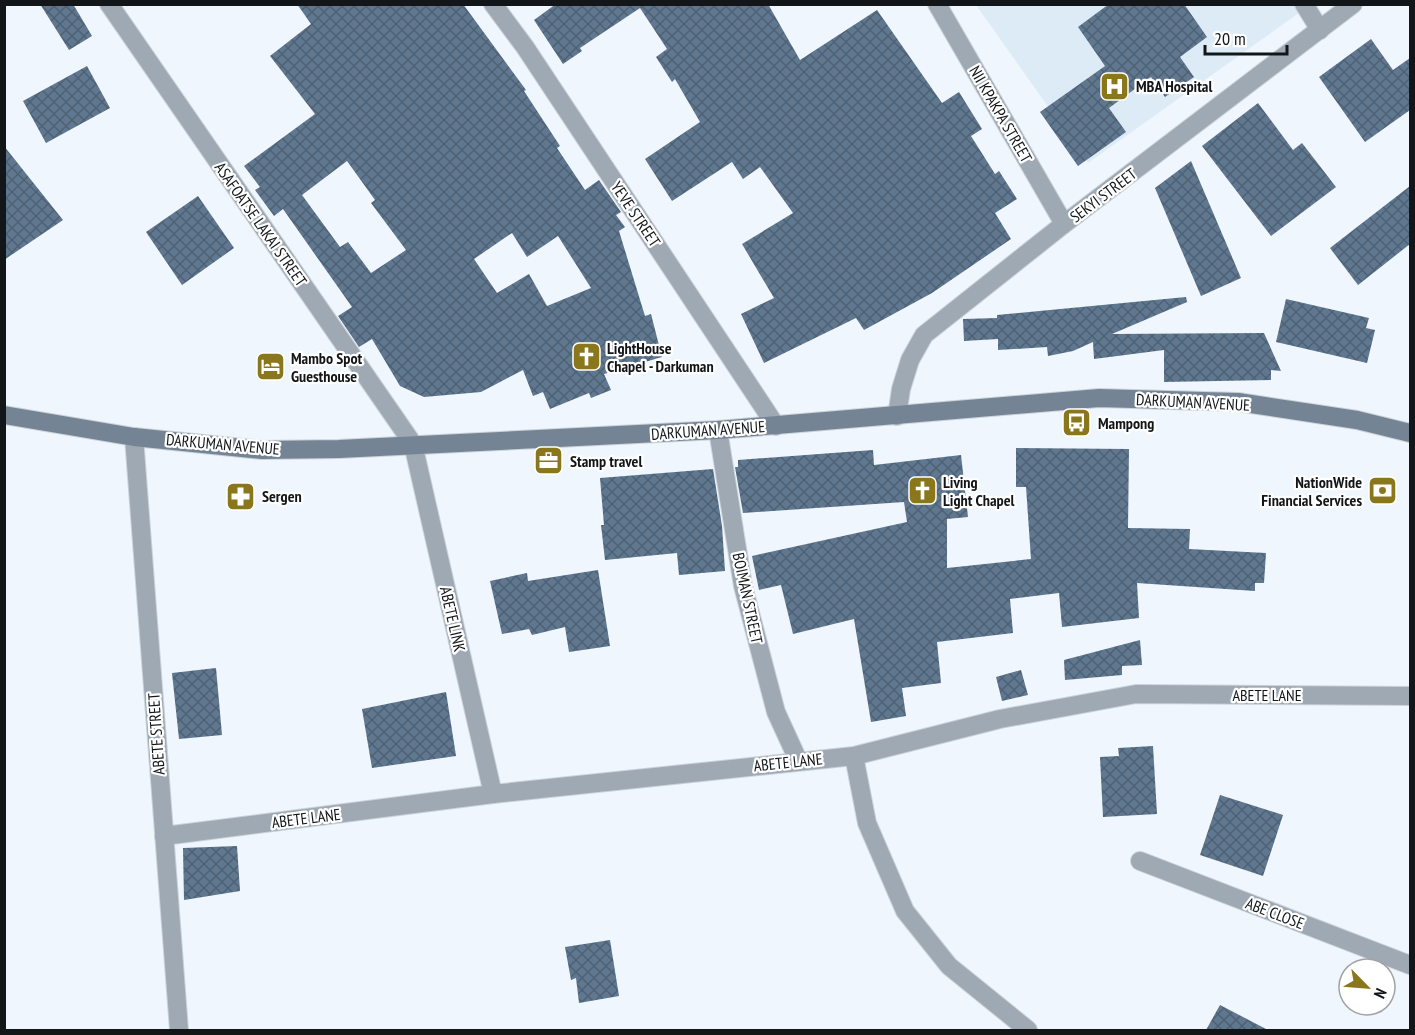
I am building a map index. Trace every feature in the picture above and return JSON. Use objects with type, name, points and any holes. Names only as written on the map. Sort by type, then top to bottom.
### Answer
[{"type":"street","name":"ASAFOATSE LAKAI STREET","points":[[109,4],[413,444]]},
{"type":"street","name":"YEVE STREET","points":[[493,4],[525,47],[776,426]]},
{"type":"street","name":"NII KPAKPA STREET","points":[[937,4],[1064,224]]},
{"type":"street","points":[[1304,4],[1320,30]]},
{"type":"street","name":"SEKYI STREET","points":[[897,416],[901,389],[910,360],[924,335],[1064,224],[1353,4]]},
{"type":"street","name":"DARKUMAN AVENUE","points":[[4,415],[134,437],[262,450],[339,449],[718,430],[1099,398],[1238,402],[1357,420],[1410,433]]},
{"type":"street","name":"BOIMAN STREET","points":[[718,430],[742,586],[776,712],[798,760]]},
{"type":"street","name":"ABETE STREET","points":[[134,437],[179,1030]]},
{"type":"street","name":"ABETE LINK","points":[[413,444],[494,794]]},
{"type":"street","name":"ABETE LANE","points":[[164,836],[494,794],[798,760],[854,756],[1000,719],[1136,694],[1410,696]]},
{"type":"street","points":[[854,756],[867,823],[905,910],[950,966],[1028,1030]]},
{"type":"street","name":"ABE CLOSE","points":[[1140,861],[1410,965]]},
{"type":"shaded area","name":"MBA Hospital","points":[[1303,4],[1306,8],[1088,163],[976,5]]},
{"type":"building","points":[[40,4],[73,4],[92,36],[69,50]]},
{"type":"building","points":[[297,4],[463,4],[526,90],[524,91],[560,146],[557,148],[585,190],[599,180],[621,212],[616,215],[625,227],[619,231],[645,316],[651,314],[662,357],[604,374],[611,390],[591,398],[589,393],[550,409],[543,392],[533,396],[523,370],[481,392],[424,397],[400,386],[372,339],[359,347],[338,316],[352,307],[283,209],[274,216],[255,190],[260,187],[244,166],[315,114],[270,56],[311,24]],"holes":[[[347,161],[375,200],[371,203],[406,250],[371,273],[348,242],[340,247],[302,195]],[[512,233],[527,257],[558,236],[591,288],[547,306],[529,274],[497,293],[474,259]]]},
{"type":"building","points":[[556,4],[768,4],[800,60],[877,10],[942,103],[959,92],[982,129],[971,136],[995,174],[999,171],[1017,199],[995,213],[1011,239],[932,293],[864,330],[856,318],[764,363],[741,314],[774,298],[742,244],[793,213],[760,167],[743,179],[732,162],[672,201],[645,159],[700,122],[675,79],[672,82],[656,57],[667,49],[640,8],[580,48],[582,51],[563,64],[534,20]]},
{"type":"building","points":[[1109,4],[1184,4],[1207,37],[1180,57],[1194,77],[1165,97],[1151,77],[1109,108],[1126,132],[1078,166],[1040,112],[1105,66],[1078,27]]},
{"type":"building","points":[[1371,39],[1393,70],[1410,58],[1410,110],[1365,142],[1319,77]]},
{"type":"building","points":[[87,66],[110,108],[46,143],[23,101]]},
{"type":"building","points":[[1258,103],[1293,150],[1302,143],[1336,187],[1271,236],[1202,146]]},
{"type":"building","points":[[4,146],[63,220],[4,260]]},
{"type":"building","points":[[1191,161],[1241,278],[1201,296],[1155,188]]},
{"type":"building","points":[[1410,186],[1410,244],[1358,285],[1330,248]]},
{"type":"building","points":[[198,196],[234,248],[182,285],[146,232]]},
{"type":"building","points":[[1186,297],[1187,302],[1112,334],[1264,333],[1281,371],[1271,370],[1271,380],[1164,382],[1164,350],[1094,359],[1093,342],[1073,351],[1048,356],[1047,347],[998,350],[998,339],[964,341],[963,319],[997,318],[997,315]]},
{"type":"building","points":[[1286,299],[1369,318],[1366,328],[1375,330],[1367,363],[1276,342]]},
{"type":"building","points":[[1016,448],[1129,449],[1128,528],[1190,529],[1189,549],[1266,553],[1264,583],[1255,583],[1255,591],[1137,583],[1139,618],[1062,627],[1059,593],[1010,599],[1013,633],[937,642],[941,683],[902,688],[906,716],[871,722],[854,619],[793,634],[781,585],[759,590],[752,556],[907,522],[904,502],[743,513],[735,467],[738,467],[738,460],[873,450],[874,465],[961,455],[968,517],[947,519],[947,568],[1031,559],[1026,487],[1016,487]]},
{"type":"building","points":[[713,469],[722,526],[725,571],[679,575],[677,553],[605,560],[601,525],[604,525],[600,478]]},
{"type":"building","points":[[598,570],[610,646],[569,652],[565,627],[532,635],[529,629],[502,634],[490,581],[527,573],[528,581]]},
{"type":"building","points":[[1140,640],[1142,665],[1122,666],[1122,675],[1065,680],[1064,660]]},
{"type":"building","points":[[216,668],[222,735],[179,739],[172,673]]},
{"type":"building","points":[[1021,670],[1028,695],[1002,701],[996,677]]},
{"type":"building","points":[[446,692],[456,756],[372,768],[362,709]]},
{"type":"building","points":[[1153,746],[1157,814],[1103,817],[1100,757],[1119,756],[1118,748]]},
{"type":"building","points":[[1220,795],[1283,815],[1263,876],[1200,855]]},
{"type":"building","points":[[237,846],[240,891],[184,900],[183,848]]},
{"type":"building","points":[[610,940],[619,996],[579,1003],[576,978],[571,980],[565,947]]},
{"type":"building","points":[[1220,1005],[1268,1030],[1206,1030]]},
{"type":"place","name":"MBA Hospital","points":[[1115,86]]},
{"type":"place","name":"LightHouse Chapel - Darkuman","points":[[586,357]]},
{"type":"place","name":"Mambo Spot Guesthouse","points":[[270,367]]},
{"type":"place","name":"Mampong","points":[[1077,423]]},
{"type":"place","name":"Stamp travel","points":[[549,461]]},
{"type":"place","name":"Living Light Chapel","points":[[922,491]]},
{"type":"place","name":"NationWide Financial Services","points":[[1383,491]]},
{"type":"place","name":"Sergen","points":[[241,496]]}]
